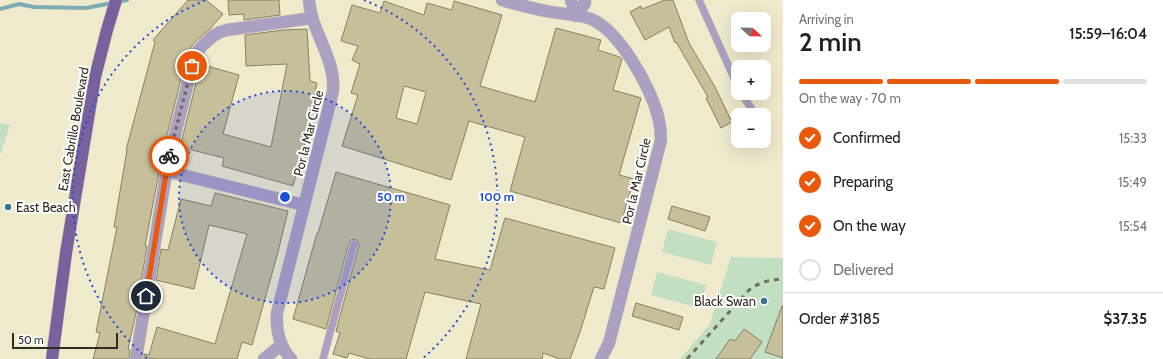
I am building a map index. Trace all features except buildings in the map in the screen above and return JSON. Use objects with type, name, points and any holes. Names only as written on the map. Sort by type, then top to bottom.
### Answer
[{"type":"main road","name":"East Cabrillo Boulevard","points":[[52,359],[66,253],[95,77],[116,0]]},
{"type":"street","name":"Por la Mar Circle","points":[[502,0],[546,11],[590,18],[603,25],[626,51],[650,95],[658,117],[661,140],[609,343],[601,359]]},
{"type":"street","points":[[571,0],[576,16]]},
{"type":"street","points":[[576,16],[586,0]]},
{"type":"street","name":"Por la Mar Circle","points":[[291,359],[282,346],[277,330],[277,313],[333,91],[334,81],[331,63],[312,6]]},
{"type":"street","points":[[136,359],[166,171],[192,66],[198,52],[213,36],[227,30],[312,6]]},
{"type":"street","points":[[166,171],[304,205]]},
{"type":"street","points":[[264,359],[282,346]]},
{"type":"lane","points":[[699,0],[731,71]]},
{"type":"lane","points":[[324,359],[354,244]]},
{"type":"green space","points":[[0,123],[10,125],[0,156]]},
{"type":"green space","points":[[668,229],[717,242],[711,265],[662,252]]},
{"type":"green space","points":[[731,257],[783,258],[783,359],[680,359],[710,324]]},
{"type":"green space","points":[[657,272],[706,285],[700,308],[651,295]]},
{"type":"waterway","points":[[0,9],[19,4],[34,7],[86,8],[127,0]]},
{"type":"railway","points":[[687,359],[749,290],[765,282],[783,279]]},
{"type":"way so far","points":[[169,156],[192,66]]},
{"type":"place","name":"East Beach","points":[[8,207]]},
{"type":"place","name":"Black Swan","points":[[764,301]]},
{"type":"route","points":[[146,296],[169,156]]}]
